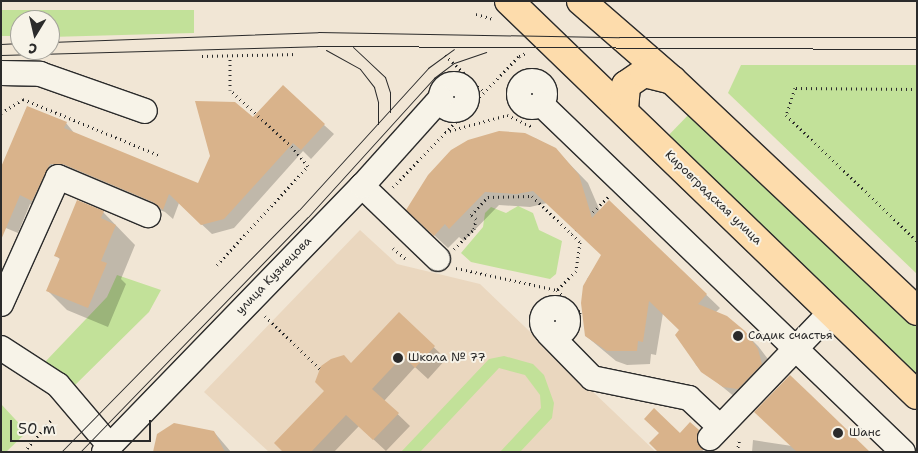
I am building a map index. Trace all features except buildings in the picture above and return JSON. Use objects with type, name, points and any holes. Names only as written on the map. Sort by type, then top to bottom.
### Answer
[{"type":"main road","name":"Кировградская улица","points":[[509,1],[624,109],[830,313],[917,395]]},
{"type":"main road","points":[[581,1],[672,80],[917,311]]},
{"type":"main road","points":[[624,109],[626,85],[644,73],[672,80]]},
{"type":"street","points":[[1,73],[40,74],[145,111]]},
{"type":"street","name":"улица Кузнецова","points":[[107,449],[370,194],[441,98]]},
{"type":"street","points":[[541,104],[903,452]]},
{"type":"street","points":[[1,304],[58,177],[148,215]]},
{"type":"street","points":[[370,194],[446,259]]},
{"type":"street","points":[[548,333],[592,378],[689,398],[713,430],[830,313]]},
{"type":"street","points":[[1,348],[58,385],[107,449]]},
{"type":"path","points":[[370,194],[484,92],[519,56],[526,53]]},
{"type":"path","points":[[202,56],[296,54]]},
{"type":"path","points":[[445,55],[484,92]]},
{"type":"path","points":[[217,265],[308,166],[292,147],[230,90],[230,56]]},
{"type":"path","points":[[917,89],[795,88],[786,115],[917,241]]},
{"type":"path","points":[[1,113],[23,100],[159,155]]},
{"type":"path","points":[[594,212],[611,194]]},
{"type":"path","points":[[557,290],[576,271],[580,242],[532,196],[488,197],[471,215],[476,219],[474,229],[446,259],[557,290],[580,312],[576,339]]},
{"type":"path","points":[[572,234],[576,231]]},
{"type":"path","points":[[402,257],[410,258]]},
{"type":"path","points":[[264,315],[320,368]]},
{"type":"path","points":[[24,452],[52,420]]},
{"type":"shaded area","name":"Школа № 77","points":[[360,230],[397,264],[480,284],[656,452],[269,452],[204,392]]},
{"type":"green space","points":[[1,10],[10,10],[10,36],[1,36]]},
{"type":"green space","points":[[60,10],[194,10],[194,33],[60,37]]},
{"type":"green space","points":[[741,65],[917,65],[917,274],[728,93]]},
{"type":"green space","points":[[694,109],[917,325],[917,384],[663,141]]},
{"type":"green space","points":[[518,206],[533,213],[539,230],[562,241],[556,274],[550,279],[471,262],[461,253],[483,227],[485,213],[491,207],[506,213]]},
{"type":"green space","points":[[117,275],[161,290],[149,312],[69,391],[45,362],[107,297]]},
{"type":"green space","points":[[504,356],[533,364],[544,375],[554,403],[552,418],[520,452],[500,452],[541,408],[540,395],[525,375],[499,368],[420,452],[401,452],[489,359]]},
{"type":"green space","points":[[1,404],[27,432],[6,452],[1,452]]},
{"type":"tram line","points":[[60,42],[318,32],[619,37],[917,37]]},
{"type":"tram line","points":[[1,44],[10,44]]},
{"type":"tram line","points":[[1,55],[317,46],[917,49]]},
{"type":"tram line","points":[[353,47],[385,77],[390,92],[390,112]]},
{"type":"tram line","points":[[61,452],[299,210],[428,68],[454,49]]},
{"type":"tram line","points":[[326,50],[360,69],[374,87],[378,102],[378,124]]},
{"type":"tram line","points":[[80,452],[308,217],[434,78],[454,63],[486,52]]},
{"type":"place","name":"Садик счастья","points":[[738,336]]},
{"type":"place","name":"Школа № 77","points":[[398,358]]},
{"type":"place","name":"Шанс","points":[[838,433]]}]
